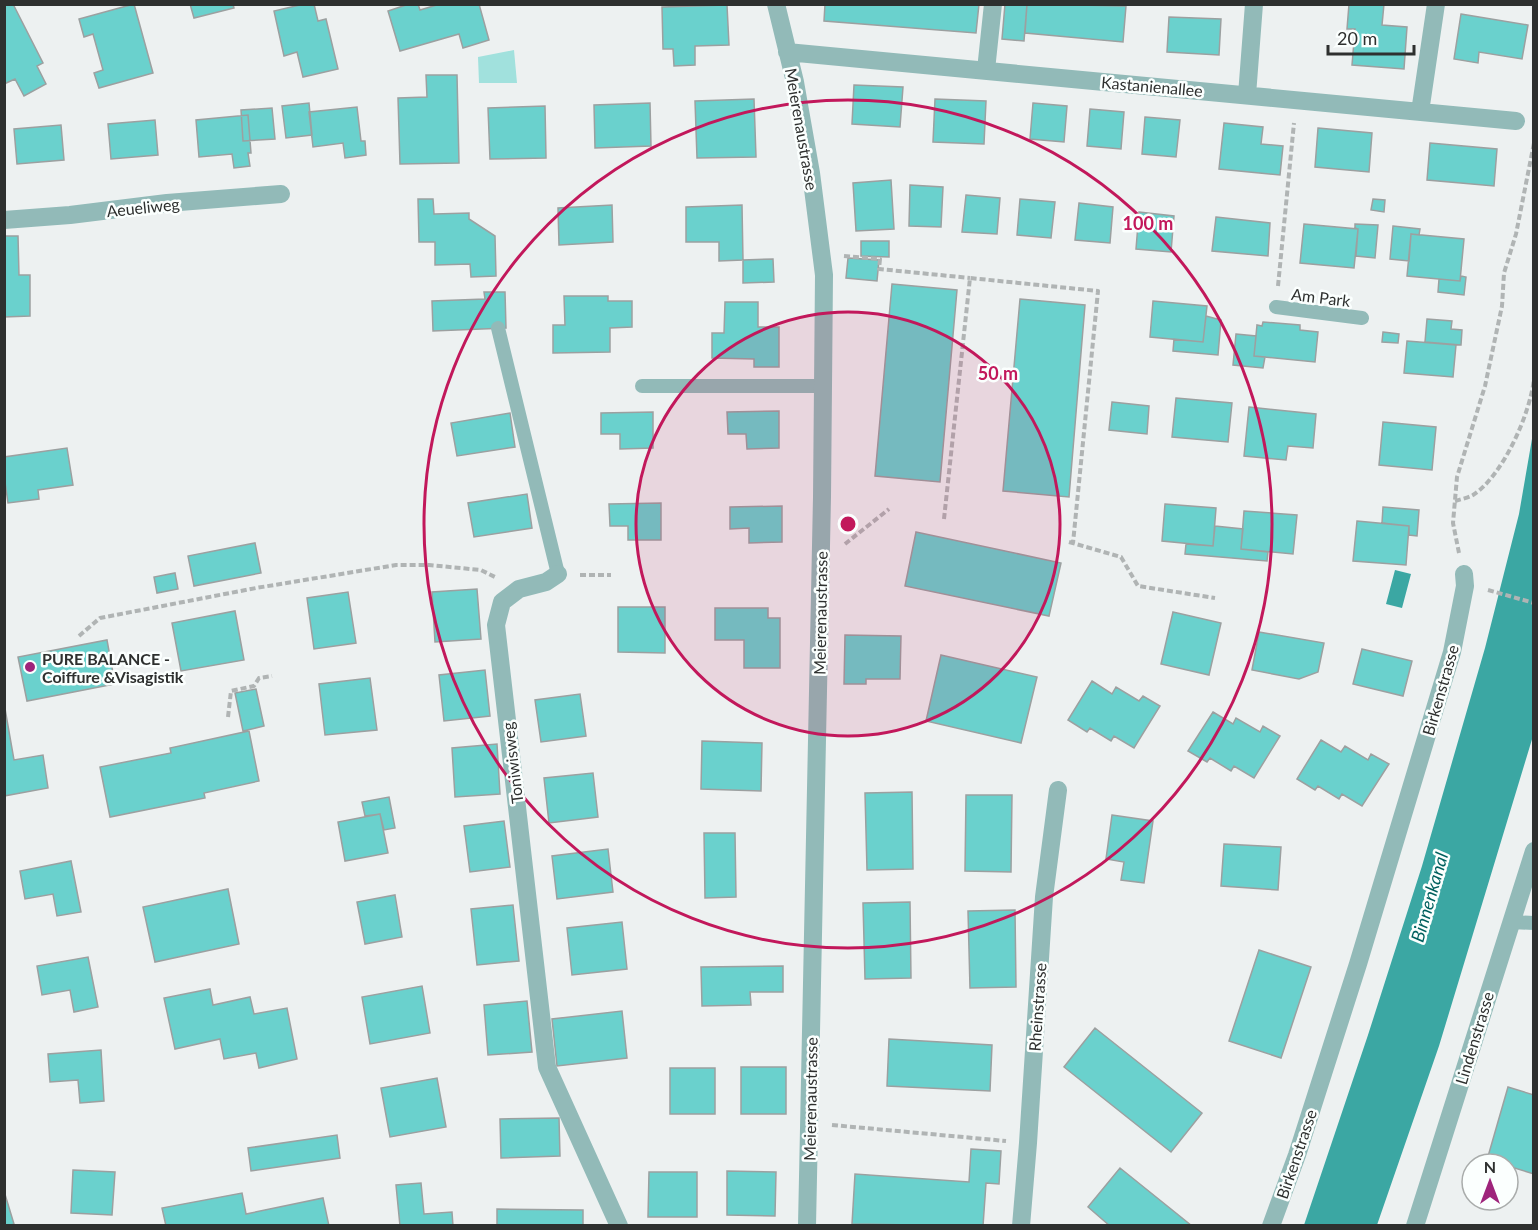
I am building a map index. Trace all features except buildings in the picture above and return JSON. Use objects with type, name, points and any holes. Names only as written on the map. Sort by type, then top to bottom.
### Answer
[{"type":"street","name":"Meierenaustrasse","points":[[776,4],[811,173],[823,268],[823,386],[807,1226]]},
{"type":"street","points":[[986,70],[993,4]]},
{"type":"street","points":[[1247,95],[1254,4]]},
{"type":"street","points":[[1420,112],[1436,4]]},
{"type":"street","name":"Kastanienallee","points":[[787,52],[1516,121]]},
{"type":"street","name":"Aeueliweg","points":[[4,220],[281,194]]},
{"type":"street","points":[[519,589],[546,582],[558,574]]},
{"type":"street","name":"Birkenstrasse","points":[[1271,1226],[1297,1155],[1358,963],[1452,652],[1465,586],[1464,574]]},
{"type":"street","name":"Toniwisweg","points":[[519,589],[502,602],[496,625],[547,1067],[619,1226]]},
{"type":"street","name":"Rheinstrasse","points":[[1021,1226],[1044,897],[1058,790]]},
{"type":"street","name":"Lindenstrasse","points":[[1415,1226],[1533,851]]},
{"type":"lane","name":"Am Park","points":[[1276,308],[1362,318]]},
{"type":"lane","points":[[498,328],[558,574]]},
{"type":"lane","points":[[642,386],[823,386]]},
{"type":"lane","points":[[1511,922],[1533,923]]},
{"type":"path","points":[[1276,308],[1297,99]]},
{"type":"path","points":[[1464,574],[1453,523],[1457,477],[1479,408],[1502,306],[1504,273],[1516,234],[1533,143]]},
{"type":"path","points":[[823,268],[841,266],[842,256],[880,259],[879,269],[1098,291],[1071,543],[1120,557],[1138,586],[1215,598]]},
{"type":"path","points":[[944,519],[970,278]]},
{"type":"path","points":[[1455,501],[1473,495],[1499,469],[1527,413],[1533,392],[1533,378]]},
{"type":"path","points":[[820,564],[889,509]]},
{"type":"path","points":[[80,636],[100,618],[256,588],[396,565],[481,570],[519,589]]},
{"type":"path","points":[[558,574],[611,575]]},
{"type":"path","points":[[1490,590],[1533,603]]},
{"type":"path","points":[[228,717],[231,691],[254,686],[259,678],[272,676]]},
{"type":"path","points":[[810,1123],[1028,1143]]},
{"type":"shaded area","points":[[514,50],[517,83],[479,83],[478,57]]},
{"type":"water","name":"Binnenkanal","points":[[1533,433],[1533,736],[1439,1046],[1377,1225],[1304,1225],[1422,866],[1485,648],[1519,514]]},
{"type":"water","points":[[1395,570],[1411,574],[1402,608],[1386,604]]},
{"type":"place","name":"PURE BALANCE - Coiffure &Visagistik","points":[[30,667]]}]
